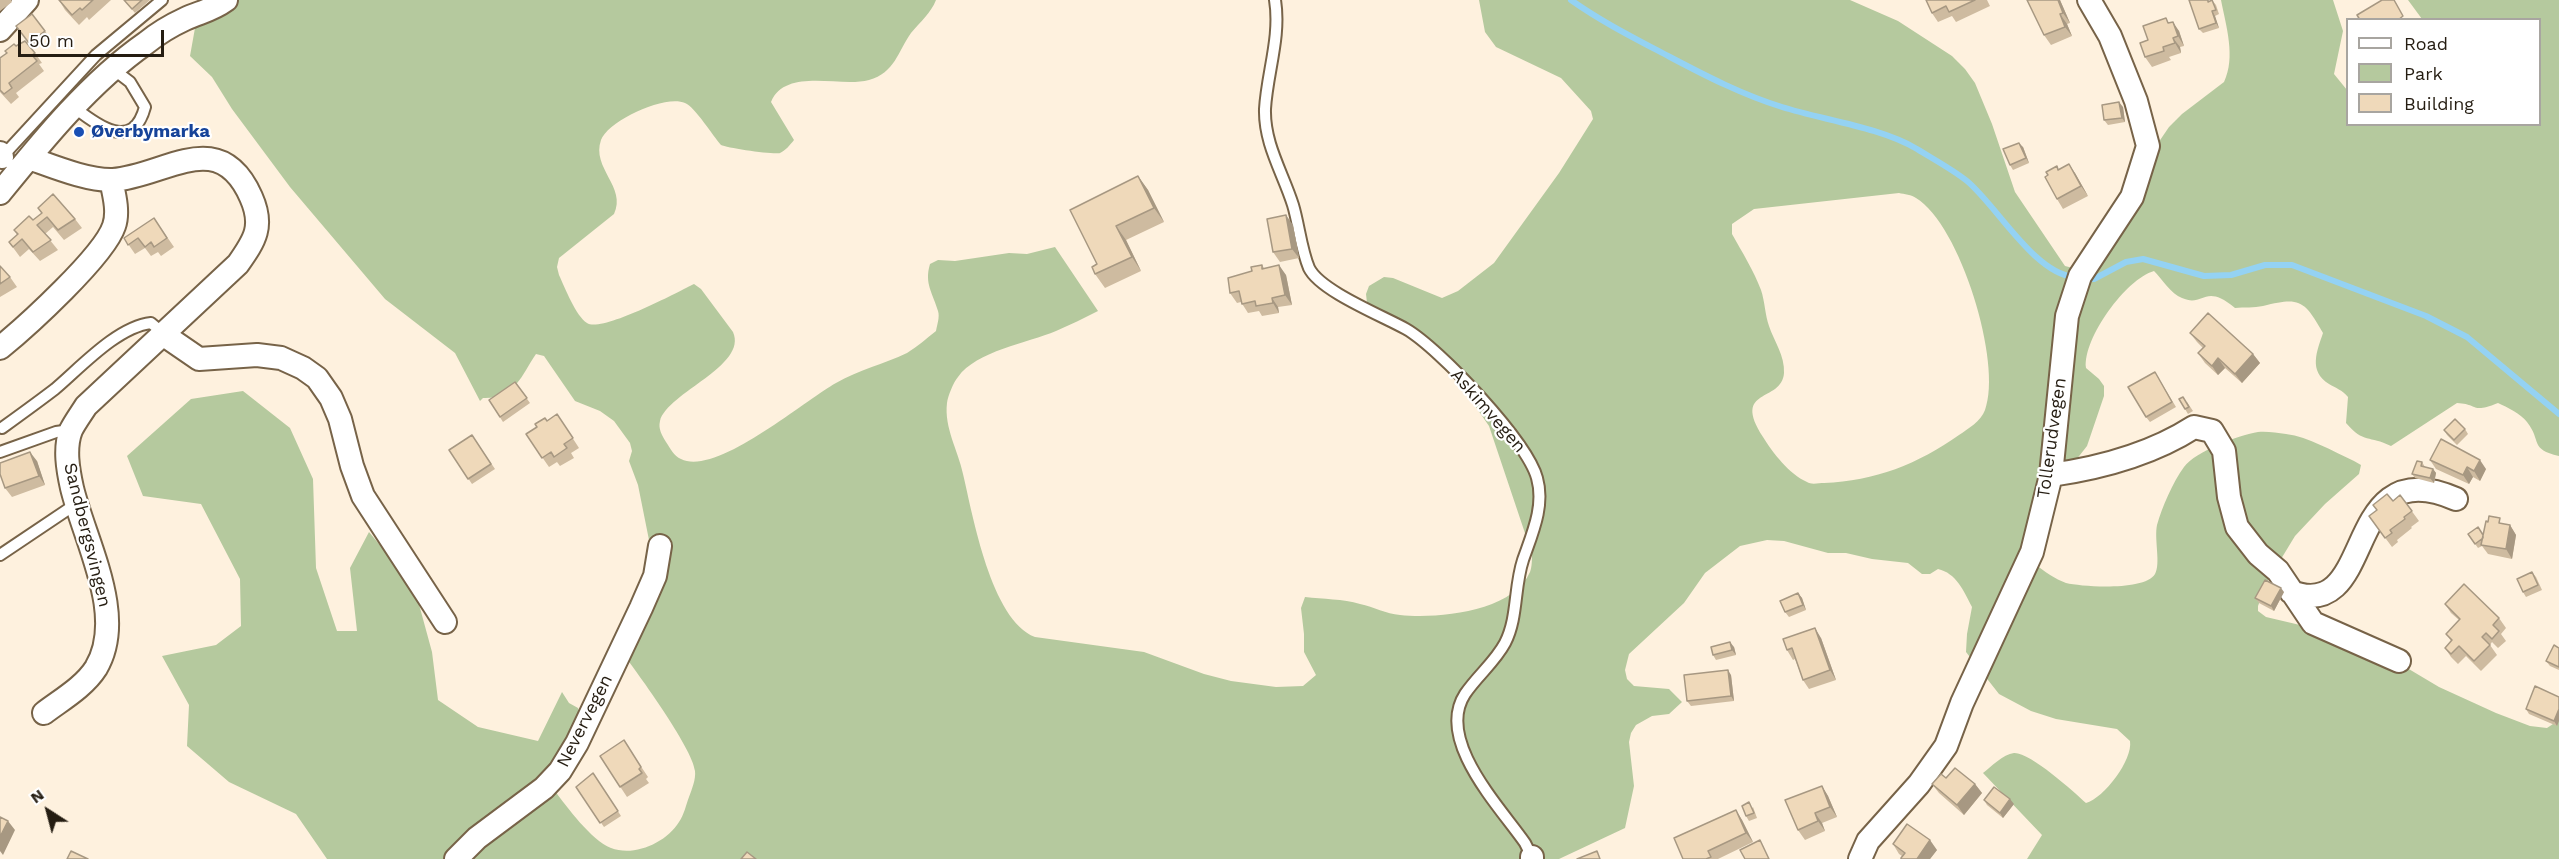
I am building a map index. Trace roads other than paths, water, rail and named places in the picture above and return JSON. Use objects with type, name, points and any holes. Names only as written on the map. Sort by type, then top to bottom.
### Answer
[{"type":"street","points":[[0,30],[27,0]]},
{"type":"street","points":[[0,194],[28,158],[113,69],[181,9],[207,12],[226,0]]},
{"type":"street","name":"Tollerudvegen","points":[[1860,859],[1868,841],[1919,784],[1946,746],[1962,703],[2032,552],[2051,475],[2067,316],[2080,276],[2132,197],[2148,146],[2136,101],[2110,36],[2089,0]]},
{"type":"street","name":"Sandbergsvingen","points":[[28,158],[80,174],[111,180],[142,174],[186,159],[212,159],[234,168],[247,187],[256,209],[258,226],[253,243],[238,264],[86,406],[71,430],[67,453],[76,504],[102,587],[108,617],[106,646],[95,670],[76,689],[44,713]]},
{"type":"street","points":[[0,348],[93,259],[115,225],[116,200],[111,180]]},
{"type":"street","points":[[164,334],[199,359],[257,355],[281,358],[303,368],[317,378],[331,398],[340,419],[352,466],[363,496],[445,622]]},
{"type":"street","points":[[2051,475],[2074,472],[2137,455],[2175,440],[2194,427],[2212,431],[2224,451],[2229,497],[2237,526],[2258,554],[2278,571],[2313,623],[2398,661]]},
{"type":"street","points":[[2291,592],[2306,597],[2320,597],[2334,590],[2347,572],[2372,519],[2386,501],[2409,489],[2435,490],[2456,499]]},
{"type":"street","name":"Nevervegen","points":[[456,859],[477,838],[544,788],[560,771],[578,743],[641,608],[655,576],[660,546]]},
{"type":"lane","points":[[1,156],[96,56],[162,0]]},
{"type":"lane","name":"Askimvegen","points":[[1275,0],[1277,30],[1267,97],[1266,125],[1273,153],[1294,206],[1310,269],[1325,285],[1407,330],[1429,346],[1512,434],[1530,459],[1537,476],[1540,490],[1539,514],[1519,573],[1511,629],[1501,650],[1464,695],[1457,723],[1461,747],[1469,765],[1525,843],[1532,858]]},
{"type":"lane","points":[[75,108],[96,125],[113,132],[125,132],[134,128],[142,117],[145,107],[130,82],[113,69]]},
{"type":"lane","points":[[2,428],[32,407],[119,336],[138,324],[151,323],[164,334]]},
{"type":"lane","points":[[0,452],[56,432],[71,430]]},
{"type":"lane","points":[[0,555],[76,504]]},
{"type":"waterway","points":[[1571,0],[1632,37],[1739,91],[1798,112],[1886,135],[1917,149],[1967,181],[2030,251],[2045,264],[2059,273],[2074,277]]},
{"type":"waterway","points":[[2084,278],[2094,279],[2126,262],[2143,259],[2204,276],[2231,275],[2265,265],[2292,265],[2426,316],[2467,337],[2559,414]]},
{"type":"place","name":"Øverbymarka","points":[[79,132]]}]
